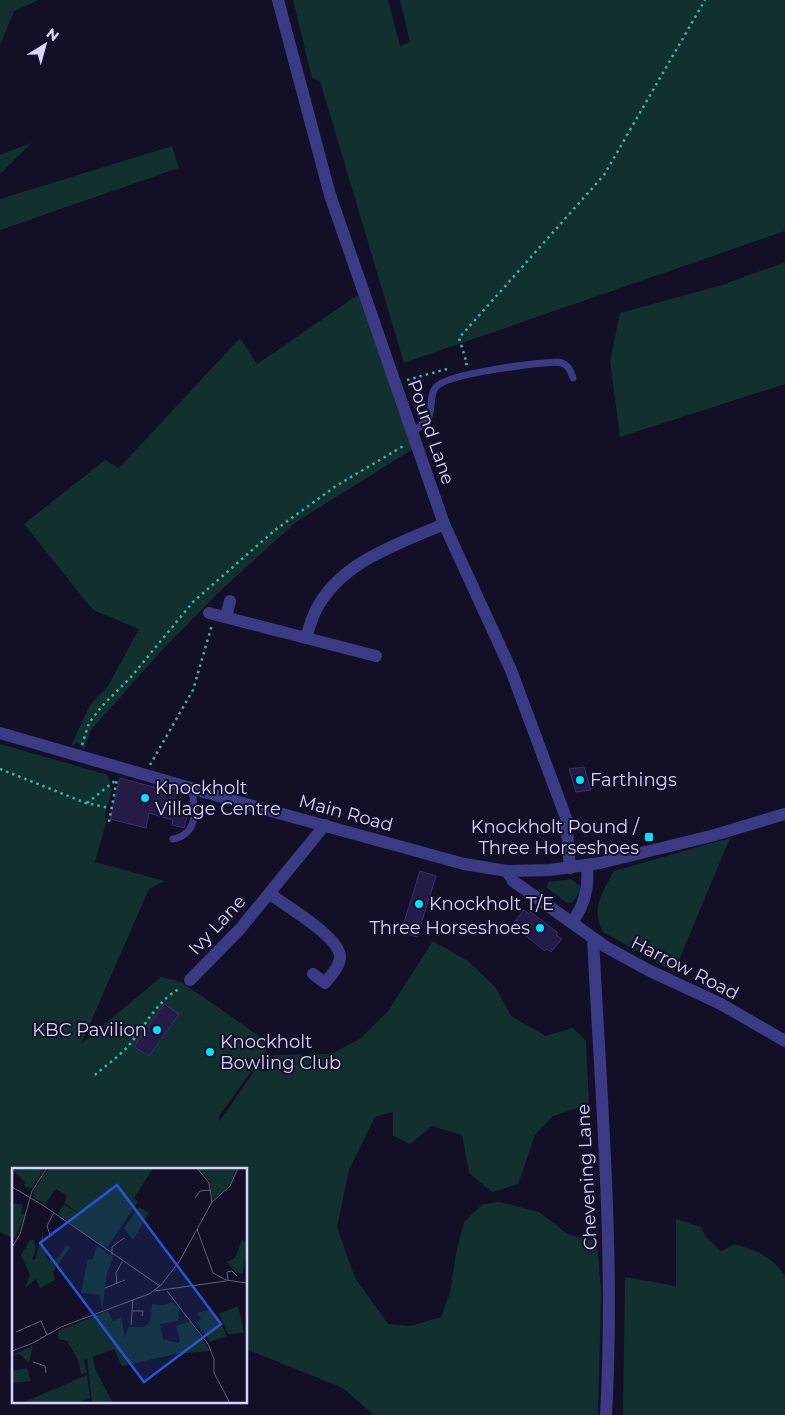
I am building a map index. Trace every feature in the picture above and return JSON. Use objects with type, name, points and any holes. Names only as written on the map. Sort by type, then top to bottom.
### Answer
[{"type":"street","name":"Pound Lane","points":[[278,0],[330,195],[444,524],[511,670],[566,818],[570,868]]},
{"type":"street","points":[[306,638],[316,611],[334,587],[353,569],[375,554],[444,524]]},
{"type":"street","points":[[216,615],[230,601]]},
{"type":"street","points":[[216,615],[306,638],[368,658]]},
{"type":"street","name":"Main Road","points":[[0,733],[78,756],[119,774],[147,776],[464,864],[507,871],[587,866],[704,838],[785,814]]},
{"type":"street","name":"Ivy Lane","points":[[190,980],[240,929],[325,825]]},
{"type":"street","points":[[572,922],[580,910],[586,893],[587,866]]},
{"type":"street","name":"Harrow Road","points":[[507,871],[513,881],[593,938],[634,963],[721,1004],[785,1041]]},
{"type":"street","name":"Ivy Lane","points":[[270,894],[330,938],[338,947],[340,957],[338,966],[325,983],[313,974]]},
{"type":"street","name":"Chevening Lane","points":[[593,938],[609,1254],[609,1349],[606,1415]]},
{"type":"lane","points":[[414,436],[429,417],[434,390],[440,382],[450,378],[558,362],[565,363],[570,369],[573,378]]},
{"type":"lane","points":[[173,840],[188,830],[195,819],[196,808],[191,788]]},
{"type":"path","points":[[458,366],[467,364],[459,338],[604,175],[705,0]]},
{"type":"path","points":[[396,383],[449,369]]},
{"type":"path","points":[[78,756],[90,723],[102,706],[131,677],[193,602],[275,530],[336,486],[414,436]]},
{"type":"path","points":[[147,776],[155,754],[193,690],[216,615]]},
{"type":"path","points":[[0,769],[86,803],[110,808]]},
{"type":"path","points":[[86,803],[119,774]]},
{"type":"path","points":[[108,822],[119,774]]},
{"type":"path","points":[[95,1075],[129,1046],[147,1019],[170,994],[182,988],[190,980]]},
{"type":"green space","points":[[0,0],[39,0],[14,11],[0,45]]},
{"type":"green space","points":[[293,0],[388,0],[400,46],[410,42],[400,0],[785,0],[785,231],[404,363],[320,81],[312,78]]},
{"type":"green space","points":[[31,143],[0,174],[0,155]]},
{"type":"green space","points":[[172,146],[179,168],[0,230],[0,199]]},
{"type":"green space","points":[[785,262],[785,384],[620,437],[610,361],[620,313],[722,285]]},
{"type":"green space","points":[[358,295],[413,449],[296,522],[219,592],[162,650],[91,730],[84,750],[78,742],[71,746],[90,705],[108,686],[139,629],[93,610],[24,524],[105,460],[119,468],[240,338],[257,364]]},
{"type":"green space","points":[[0,744],[108,775],[112,790],[105,814],[106,823],[95,862],[165,881],[149,889],[81,1044],[161,977],[181,982],[271,1044],[219,1116],[220,1121],[259,1064],[274,1055],[331,1054],[360,1039],[388,1011],[433,941],[468,961],[496,988],[511,1016],[546,1036],[573,1028],[586,1041],[589,1104],[553,1116],[535,1135],[518,1184],[492,1192],[469,1173],[462,1135],[432,1126],[410,1144],[393,1136],[393,1112],[375,1117],[349,1170],[337,1227],[355,1278],[388,1324],[411,1326],[441,1317],[450,1293],[456,1254],[464,1222],[483,1204],[500,1202],[539,1212],[569,1235],[597,1241],[601,1293],[598,1415],[374,1415],[343,1388],[248,1350],[248,1168],[12,1168],[12,1237],[0,1232]]},
{"type":"green space","points":[[730,838],[674,972],[603,932],[598,908],[602,894],[614,871]]},
{"type":"green space","points":[[571,879],[580,886],[580,891],[572,903],[566,902],[547,888],[548,882]]},
{"type":"green space","points":[[676,1219],[701,1227],[707,1238],[721,1251],[735,1244],[763,1255],[775,1263],[785,1276],[785,1415],[623,1415],[625,1277],[676,1286]]},
{"type":"building","name":"Farthings","points":[[584,767],[591,790],[576,792],[569,769]]},
{"type":"building","name":"Knockholt Village Centre","points":[[120,778],[176,793],[173,804],[189,808],[184,828],[172,825],[173,820],[149,813],[146,828],[110,819]]},
{"type":"building","name":"Knockholt T/E","points":[[420,871],[436,876],[417,937],[401,932]]},
{"type":"building","points":[[524,910],[529,914],[531,912],[558,933],[556,935],[562,939],[551,952],[546,949],[545,951],[512,925]]},
{"type":"building","name":"KBC Pavilion","points":[[164,1004],[179,1014],[149,1056],[134,1047]]},
{"type":"place","name":"Farthings","points":[[580,780]]},
{"type":"place","name":"Knockholt Village Centre","points":[[145,798]]},
{"type":"place","name":"Knockholt Pound / Three Horseshoes","points":[[649,837]]},
{"type":"place","name":"Knockholt T/E","points":[[419,904]]},
{"type":"place","name":"Three Horseshoes","points":[[540,928]]},
{"type":"place","name":"KBC Pavilion","points":[[157,1030]]},
{"type":"place","name":"Knockholt Bowling Club","points":[[210,1052]]}]
